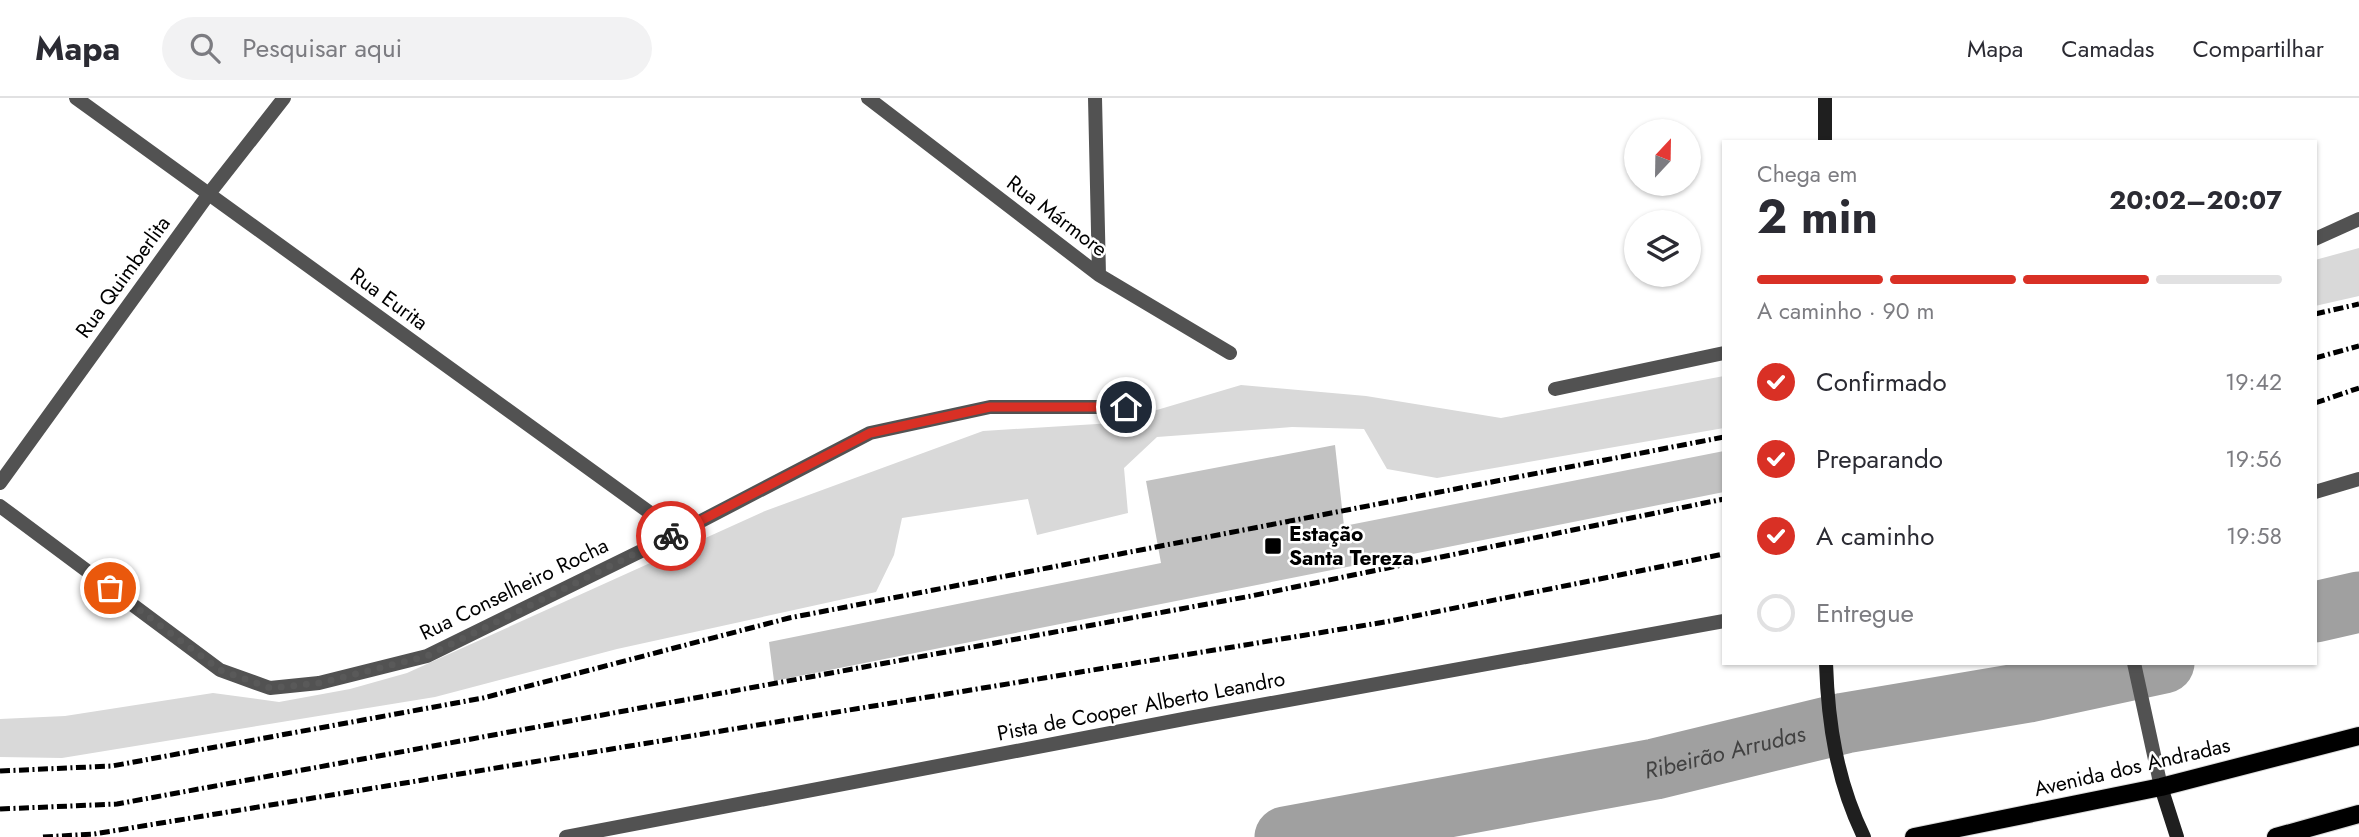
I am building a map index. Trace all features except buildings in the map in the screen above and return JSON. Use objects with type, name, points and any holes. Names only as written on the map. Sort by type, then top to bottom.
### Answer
[{"type":"main road","name":"Avenida dos Andradas","points":[[1914,837],[2161,787],[2359,736]]},
{"type":"main road","points":[[2281,836],[2359,814]]},
{"type":"street","name":"Rua Eurita","points":[[76,98],[678,533]]},
{"type":"street","name":"Rua Quimberlita","points":[[0,483],[208,195],[284,98]]},
{"type":"street","name":"Rua Mármore","points":[[868,98],[1099,275],[1230,354]]},
{"type":"street","points":[[1094,98],[1099,275]]},
{"type":"street","points":[[1825,98],[1825,140]]},
{"type":"street","points":[[2317,238],[2359,219]]},
{"type":"street","points":[[1555,389],[1722,353]]},
{"type":"street","name":"Rua Conselheiro Rocha","points":[[0,506],[220,670],[270,688],[320,683],[427,656],[678,533],[870,433],[990,407],[1126,407]]},
{"type":"street","points":[[2317,491],[2359,479]]},
{"type":"street","name":"Pista de Cooper Alberto Leandro","points":[[566,837],[1176,720],[1722,621]]},
{"type":"street","points":[[1826,665],[1835,757],[1853,814],[1864,837]]},
{"type":"street","points":[[2134,665],[2161,787],[2177,837]]},
{"type":"shaded area","points":[[2359,248],[2359,296],[2317,306],[2317,259]]},
{"type":"shaded area","points":[[1722,376],[1722,428],[1437,478],[1387,469],[1364,429],[1292,427],[1157,437],[1124,468],[1128,513],[1037,535],[1028,499],[902,518],[894,555],[876,592],[617,649],[435,697],[62,758],[0,757],[0,719],[65,716],[213,693],[279,702],[350,689],[407,673],[765,511],[983,431],[1113,423],[1241,385],[1366,396],[1501,418]]},
{"type":"waterway","name":"Ribeirão Arrudas","points":[[2317,612],[2359,602]]},
{"type":"waterway","name":"Ribeirão Arrudas","points":[[1285,837],[1655,769],[1845,723],[2029,692],[2155,665]]},
{"type":"railway","points":[[2317,314],[2359,304]]},
{"type":"railway","points":[[2317,357],[2359,346]]},
{"type":"railway","points":[[2317,402],[2359,388]]},
{"type":"railway","points":[[0,771],[112,766],[483,698],[789,618],[1722,437]]},
{"type":"railway","points":[[0,809],[117,804],[1251,596],[1722,499]]},
{"type":"railway","points":[[43,837],[94,834],[1385,622],[1722,554]]},
{"type":"way so far","points":[[110,588],[220,670],[270,688],[320,683],[427,656],[671,536]]},
{"type":"place","name":"Estação Santa Tereza","points":[[1273,546]]},
{"type":"route","points":[[671,536],[870,433],[927,418],[990,407],[1126,407]]}]
